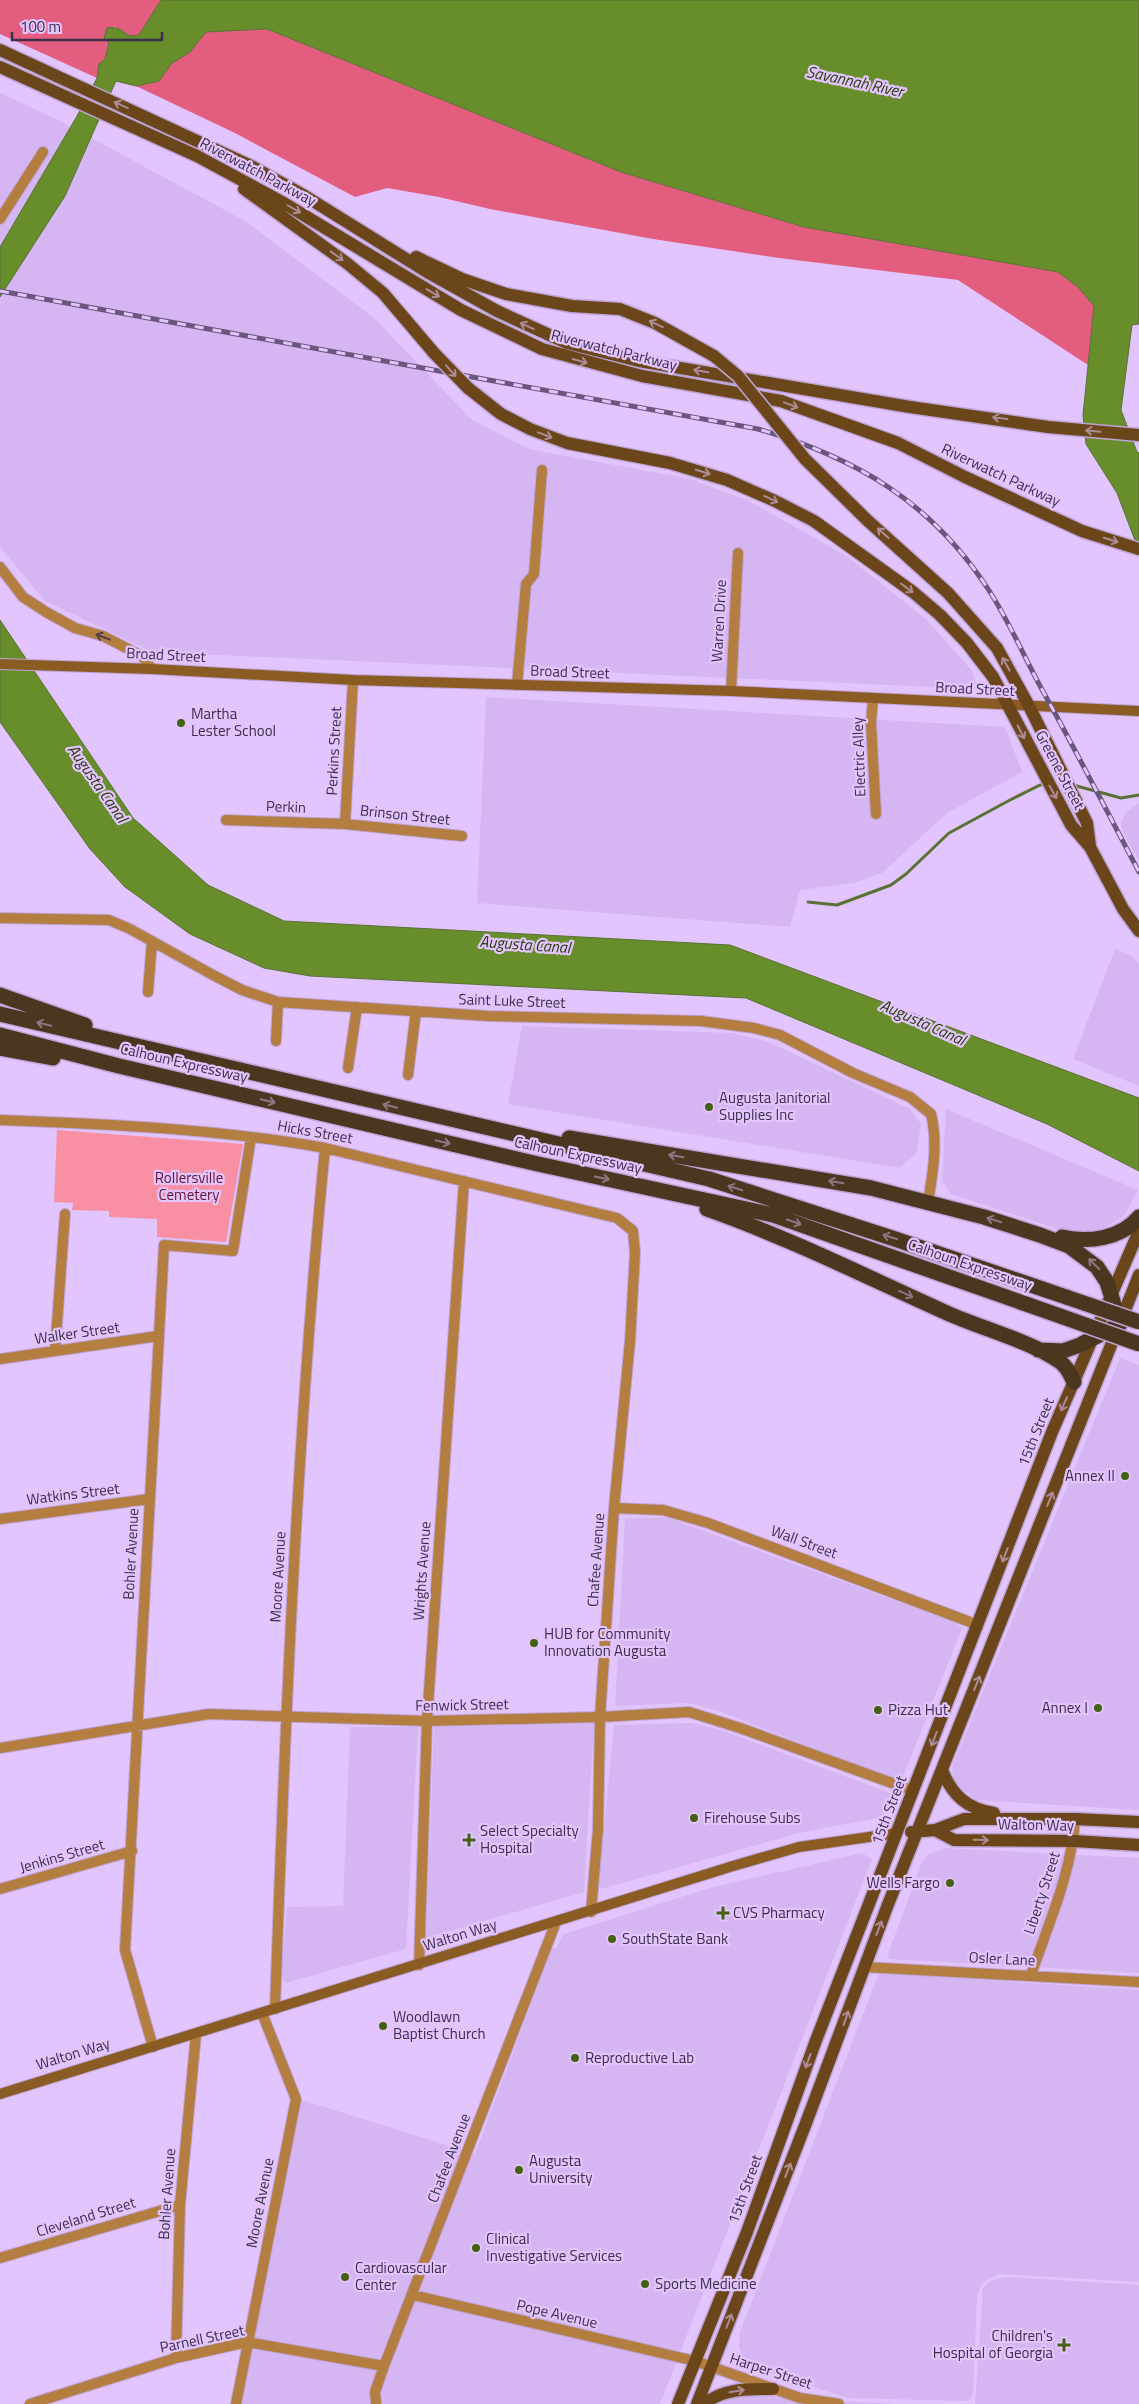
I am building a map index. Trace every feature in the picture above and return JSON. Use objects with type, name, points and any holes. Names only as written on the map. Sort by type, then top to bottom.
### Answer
[{"type":"highway","points":[[0,995],[162,1052]]},
{"type":"highway","name":"Calhoun Expressway","points":[[0,1014],[709,1179],[892,1238],[1139,1322]]},
{"type":"highway","name":"Calhoun Expressway","points":[[0,1035],[242,1095],[651,1189],[773,1215],[1139,1344]]},
{"type":"highway","points":[[0,1048],[242,1095]]},
{"type":"highway","points":[[422,1113],[871,1188],[928,1202],[1040,1235],[1069,1246],[1090,1260],[1107,1282],[1120,1324],[1093,1339],[1063,1351],[1038,1350]]},
{"type":"highway","points":[[651,1189],[795,1243],[949,1314],[1038,1350],[1060,1361],[1069,1371],[1074,1382]]},
{"type":"highway","points":[[1040,1235],[1056,1235],[1078,1241],[1108,1236],[1127,1228],[1139,1217]]},
{"type":"main road","name":"Riverwatch Parkway","points":[[0,50],[251,166],[489,307],[567,343],[639,361],[910,407],[1048,427],[1139,435]]},
{"type":"main road","name":"Riverwatch Parkway","points":[[0,67],[157,140],[197,156],[297,211],[461,310],[542,349],[642,376],[781,401],[898,443],[964,477],[1082,531],[1139,549]]},
{"type":"main road","name":"Greene Street","points":[[197,156],[348,264],[383,293],[434,353],[468,388],[501,414],[530,429],[567,443],[670,463],[727,480],[814,521],[913,592],[940,614],[967,643],[993,677],[1071,825],[1090,847],[1123,909],[1139,931]]},
{"type":"main road","name":"Greene Street","points":[[358,230],[462,279],[506,294],[572,306],[620,309],[655,323],[714,356],[738,376],[805,459],[867,520],[948,593],[997,648],[1029,706],[1086,823],[1090,847]]},
{"type":"main road","name":"Broad Street","points":[[0,664],[152,669],[353,680],[731,691],[1139,711]]},
{"type":"main road","name":"15th Street","points":[[678,2404],[747,2232],[814,2042],[914,1791],[1052,1432],[1139,1231]]},
{"type":"main road","points":[[697,2404],[917,1831],[1139,1275]]},
{"type":"main road","points":[[942,1770],[948,1785],[956,1797],[979,1811],[1029,1819]]},
{"type":"main road","name":"Walton Way","points":[[0,2094],[592,1912],[733,1866],[799,1848],[898,1832],[935,1830],[964,1819],[1075,1819],[1139,1822]]},
{"type":"main road","name":"Walton Way","points":[[935,1830],[954,1840],[1074,1841],[1139,1845]]},
{"type":"main road","points":[[704,2404],[720,2394],[739,2390],[773,2388]]},
{"type":"street","points":[[0,219],[43,152]]},
{"type":"street","points":[[517,685],[526,584],[534,574],[542,470]]},
{"type":"street","name":"Warren Drive","points":[[731,691],[738,553]]},
{"type":"street","points":[[0,568],[23,597],[80,630],[103,636],[142,656],[152,669]]},
{"type":"street","name":"Perkins Street","points":[[345,824],[353,680]]},
{"type":"street","name":"Electric Alley","points":[[872,699],[871,723],[876,814]]},
{"type":"street","name":"Perkin","points":[[226,820],[345,824]]},
{"type":"street","name":"Brinson Street","points":[[345,824],[462,836]]},
{"type":"street","name":"Saint Luke Street","points":[[0,918],[109,920],[152,941],[220,979],[278,1002],[488,1016],[701,1021],[754,1028],[780,1035],[853,1073],[910,1097],[932,1114],[933,1174],[928,1202]]},
{"type":"street","points":[[148,992],[152,941]]},
{"type":"street","points":[[276,1041],[278,1002]]},
{"type":"street","points":[[348,1068],[357,1007]]},
{"type":"street","points":[[408,1075],[416,1011]]},
{"type":"street","name":"Hicks Street","points":[[0,1120],[251,1137],[325,1148],[617,1218]]},
{"type":"street","name":"Bohler Avenue","points":[[153,2047],[125,1950],[132,1851],[137,1726],[164,1245],[233,1251],[251,1137]]},
{"type":"street","name":"Moore Avenue","points":[[275,2009],[285,1718],[306,1357],[325,1148]]},
{"type":"street","name":"Wrights Avenue","points":[[419,1964],[427,1721],[464,1181]]},
{"type":"street","points":[[55,1351],[65,1214]]},
{"type":"street","name":"Chafee Avenue","points":[[592,1912],[598,1829],[600,1717],[614,1508],[630,1341],[635,1253],[633,1231],[617,1218]]},
{"type":"street","name":"Walker Street","points":[[0,1358],[158,1336]]},
{"type":"street","name":"Watkins Street","points":[[0,1519],[149,1500]]},
{"type":"street","name":"Wall Street","points":[[614,1508],[663,1510],[708,1524],[978,1624]]},
{"type":"street","name":"Fenwick Street","points":[[0,1748],[209,1714],[285,1718],[427,1721],[600,1717],[689,1712],[740,1728],[914,1791]]},
{"type":"street","name":"Liberty Street","points":[[1030,1975],[1074,1841],[1075,1819]]},
{"type":"street","name":"Jenkins Street","points":[[0,1889],[132,1851]]},
{"type":"street","name":"Chafee Avenue","points":[[376,2404],[375,2392],[384,2366],[556,1922]]},
{"type":"street","name":"Osler Lane","points":[[864,1967],[1139,1982]]},
{"type":"street","name":"Moore Avenue","points":[[236,2404],[296,2099],[262,2013]]},
{"type":"street","name":"Bohler Avenue","points":[[176,2358],[180,2205],[196,2034]]},
{"type":"street","name":"Cleveland Street","points":[[0,2258],[180,2205]]},
{"type":"street","name":"Pope Avenue","points":[[413,2295],[695,2361]]},
{"type":"street","name":"Parnell Street","points":[[30,2404],[176,2358],[247,2342],[384,2366]]},
{"type":"street","name":"Harper Street","points":[[695,2361],[800,2398],[838,2404]]},
{"type":"shaded area","points":[[0,0],[161,0],[140,35],[129,36],[114,26],[106,56],[99,68],[97,78],[0,34]]},
{"type":"shaded area","points":[[267,29],[621,172],[804,227],[1058,272],[1078,287],[1094,306],[1088,365],[958,280],[779,258],[653,239],[387,188],[355,197],[235,133],[136,86],[159,81],[171,64],[190,52],[206,32]]},
{"type":"shaded area","points":[[0,93],[58,120],[245,221],[374,318],[471,419],[529,449],[690,479],[747,500],[845,555],[926,619],[973,672],[977,689],[152,652],[45,601],[0,547]]},
{"type":"shaded area","points":[[486,697],[1005,727],[1022,772],[947,813],[882,873],[854,883],[800,890],[790,927],[477,903]]},
{"type":"shaded area","points":[[1139,803],[1139,861],[1123,833],[1121,822],[1126,812]]},
{"type":"shaded area","points":[[1115,949],[1133,957],[1139,964],[1139,1086],[1073,1059]]},
{"type":"shaded area","points":[[522,1026],[732,1033],[769,1042],[910,1109],[921,1124],[916,1154],[899,1168],[508,1104]]},
{"type":"shaded area","points":[[946,1109],[1138,1190],[1124,1216],[1106,1227],[1089,1232],[1067,1232],[951,1194],[942,1180]]},
{"type":"shaded area","points":[[1120,1358],[1139,1365],[1139,1810],[976,1800],[955,1783],[952,1767]]},
{"type":"shaded area","points":[[625,1518],[668,1518],[954,1622],[962,1628],[901,1782],[716,1710],[687,1703],[615,1706]]},
{"type":"shaded area","points":[[594,1723],[584,1892],[426,1938],[434,1727]]},
{"type":"shaded area","points":[[691,1723],[718,1729],[890,1793],[892,1798],[885,1812],[878,1818],[803,1832],[601,1889],[599,1884],[614,1725]]},
{"type":"shaded area","points":[[350,1727],[418,1727],[406,1949],[285,1983],[281,1976],[287,1907],[343,1906]]},
{"type":"shaded area","points":[[946,1848],[1139,1858],[1139,1973],[889,1959],[888,1954],[922,1862],[928,1854]]},
{"type":"shaded area","name":"Augusta University","points":[[862,1853],[872,1859],[660,2404],[241,2404],[299,2099],[475,2154],[552,1948],[556,1949],[564,1934],[710,1888]]},
{"type":"shaded area","points":[[879,1973],[1139,1990],[1139,2282],[999,2274],[988,2279],[981,2285],[977,2296],[973,2393],[969,2401],[848,2398],[753,2368],[743,2359],[739,2346],[740,2332]]},
{"type":"shaded area","name":"Children's Hospital of Georgia","points":[[1006,2277],[1139,2285],[1139,2404],[975,2404],[983,2288],[990,2281]]},
{"type":"shaded area","points":[[741,2396],[897,2404],[715,2404],[718,2401]]},
{"type":"green space","name":"Rollersville Cemetery","points":[[57,1130],[243,1144],[226,1242],[157,1237],[157,1219],[109,1217],[109,1211],[72,1210],[73,1203],[54,1202]]},
{"type":"water","name":"Savannah River","points":[[161,0],[1139,0],[1139,324],[1132,325],[1121,410],[1139,453],[1139,551],[1117,493],[1086,444],[1083,415],[1094,306],[1078,287],[1058,272],[804,227],[621,172],[267,29],[206,32],[190,52],[171,64],[159,81],[136,86],[116,81],[65,196],[0,297],[0,247],[77,116],[97,78],[99,64],[105,59],[109,43],[104,38],[107,28],[117,28],[129,36],[139,35]]},
{"type":"water","name":"Augusta Canal","points":[[0,620],[133,818],[208,885],[284,921],[730,945],[1139,1098],[1139,1171],[1047,1124],[746,998],[310,976],[264,968],[190,934],[125,887],[90,849],[0,722]]},
{"type":"waterway","points":[[808,902],[837,905],[891,885],[906,874],[949,833],[1040,785],[1047,785]]},
{"type":"waterway","points":[[1073,785],[1121,798],[1139,795]]},
{"type":"railway","points":[[0,291],[758,429],[828,454],[860,470],[890,488],[918,509],[944,533],[968,561],[990,592],[1139,872]]},
{"type":"place","name":"Martha Lester School","points":[[181,723]]},
{"type":"place","name":"Augusta Janitorial Supplies Inc","points":[[709,1107]]},
{"type":"place","name":"Annex II","points":[[1125,1476]]},
{"type":"place","name":"HUB for Community Innovation Augusta","points":[[534,1643]]},
{"type":"place","name":"Annex I","points":[[1098,1708]]},
{"type":"place","name":"Pizza Hut","points":[[878,1710]]},
{"type":"place","name":"Firehouse Subs","points":[[694,1818]]},
{"type":"place","name":"Select Specialty Hospital","points":[[469,1840]]},
{"type":"place","name":"Wells Fargo","points":[[950,1883]]},
{"type":"place","name":"CVS Pharmacy","points":[[723,1913]]},
{"type":"place","name":"SouthState Bank","points":[[612,1939]]},
{"type":"place","name":"Woodlawn Baptist Church","points":[[383,2026]]},
{"type":"place","name":"Reproductive Lab","points":[[575,2058]]},
{"type":"place","name":"Augusta University","points":[[519,2170]]},
{"type":"place","name":"Clinical Investigative Services","points":[[476,2248]]},
{"type":"place","name":"Cardiovascular Center","points":[[345,2277]]},
{"type":"place","name":"Sports Medicine","points":[[645,2284]]},
{"type":"place","name":"Children's Hospital of Georgia","points":[[1064,2345]]}]
